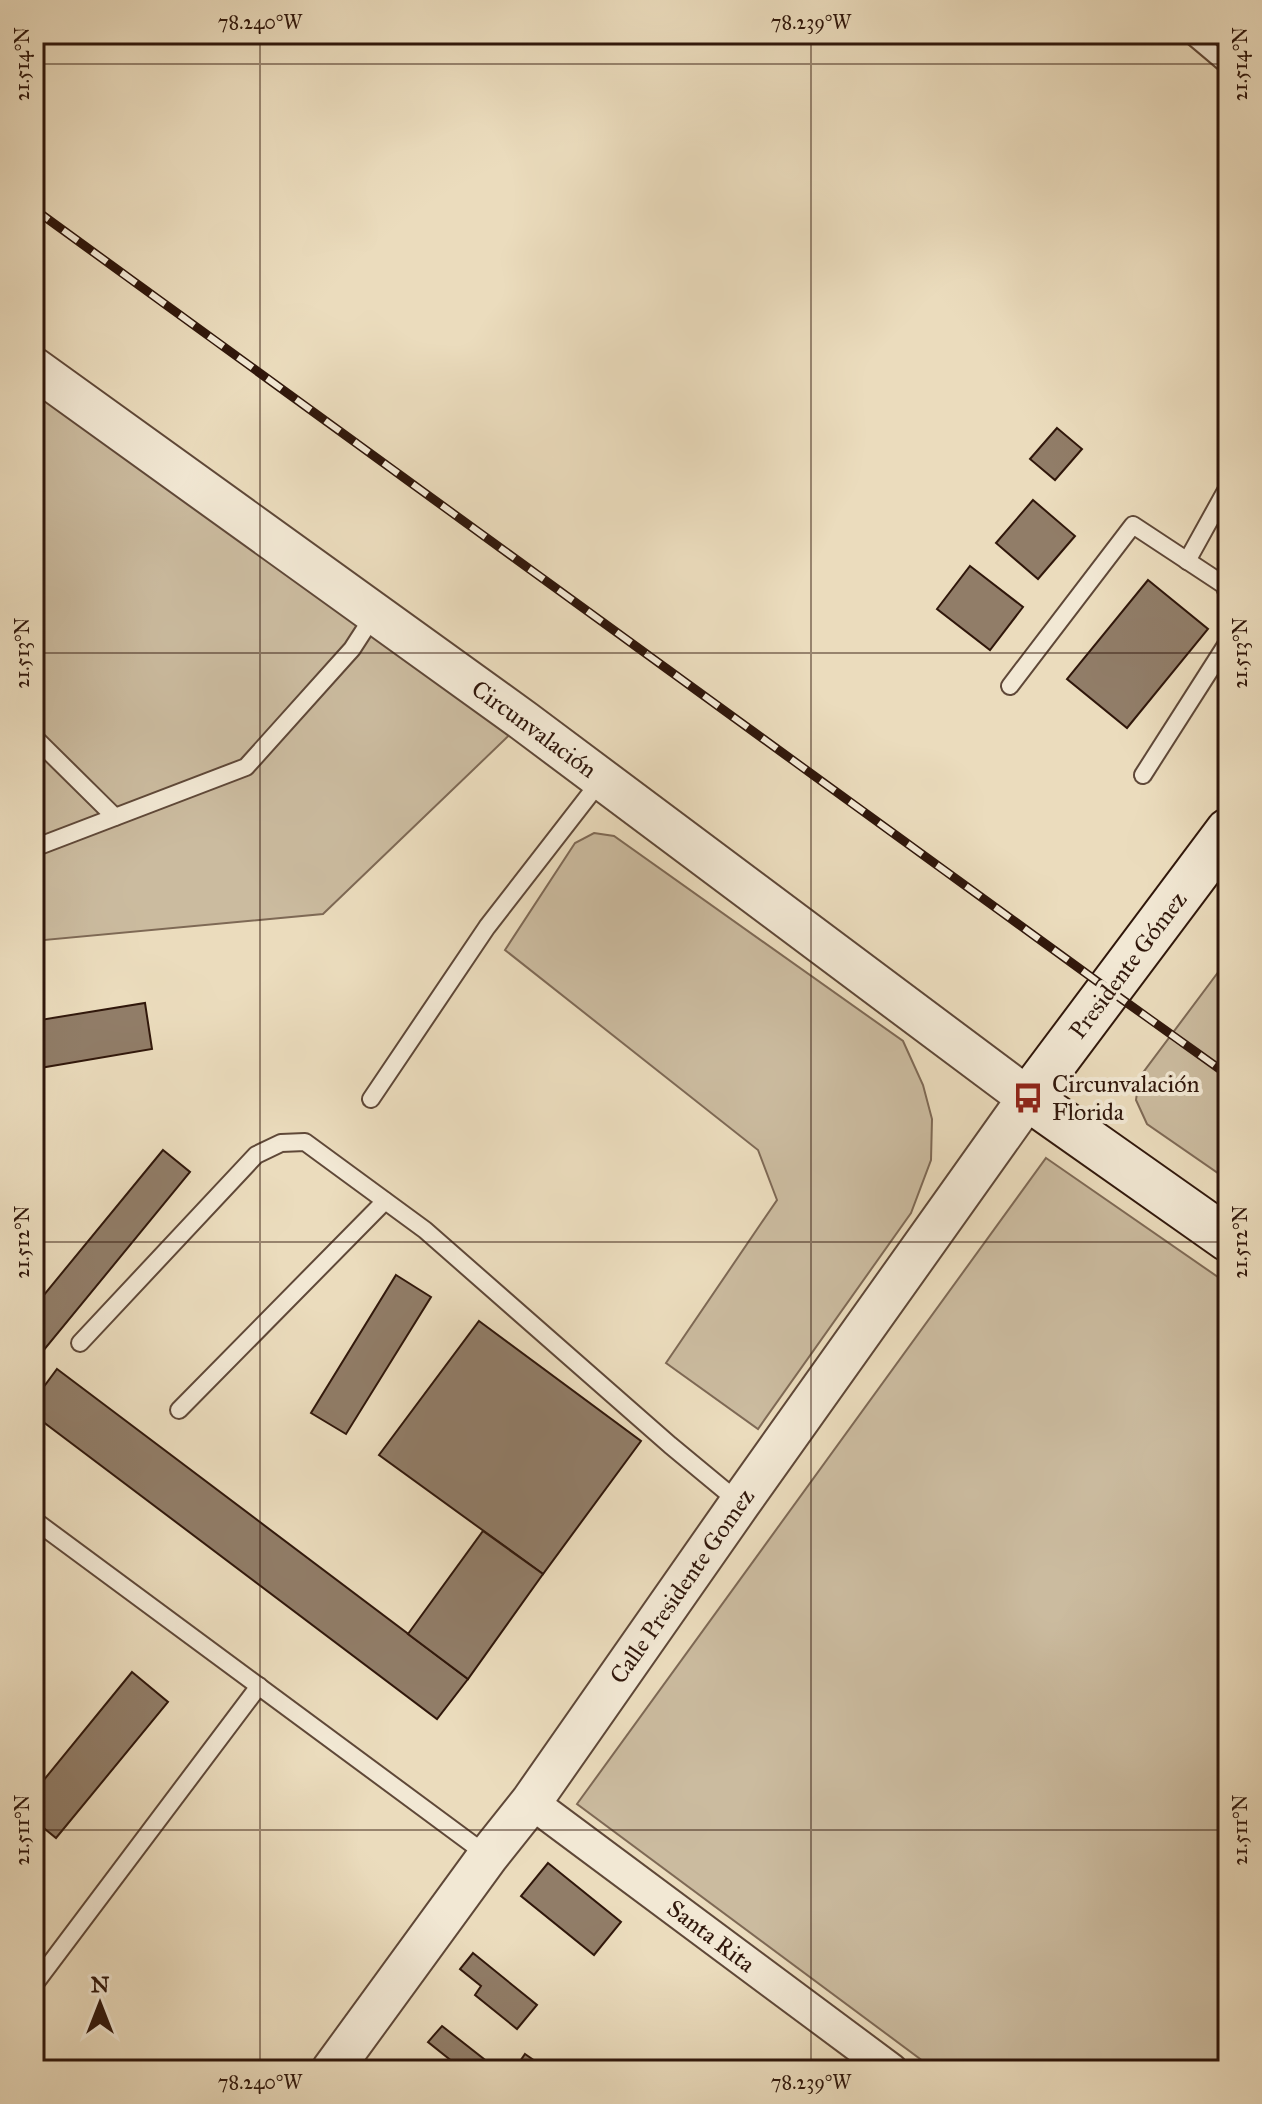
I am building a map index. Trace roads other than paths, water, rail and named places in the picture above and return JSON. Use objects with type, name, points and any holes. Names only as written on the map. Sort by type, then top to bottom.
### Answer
[{"type":"main road","name":"Presidente Gómez","points":[[1028,1098],[1228,831]]},
{"type":"main road","points":[[1028,1098],[1228,1239]]},
{"type":"street","name":"Circunvalación","points":[[34,368],[376,612],[1028,1098]]},
{"type":"street","name":"Calle Presidente Gomez","points":[[332,2070],[531,1802],[1028,1098]]},
{"type":"street","name":"Santa Rita","points":[[531,1802],[891,2070]]},
{"type":"lane","points":[[1190,34],[1228,66]]},
{"type":"lane","points":[[1187,561],[1228,487]]},
{"type":"lane","points":[[1010,686],[1133,525],[1224,585],[1228,595]]},
{"type":"lane","points":[[34,848],[246,767],[352,649],[376,612]]},
{"type":"lane","points":[[1143,775],[1228,642]]},
{"type":"lane","points":[[34,737],[115,817]]},
{"type":"lane","points":[[371,1099],[487,927],[602,778]]},
{"type":"lane","points":[[80,1343],[256,1155],[281,1143],[305,1142],[425,1230],[740,1503]]},
{"type":"lane","points":[[179,1410],[385,1201]]},
{"type":"lane","points":[[34,1520],[488,1856]]},
{"type":"lane","points":[[34,1985],[259,1686]]},
{"type":"railway","points":[[34,209],[1228,1075]]},
{"type":"place","name":"Circunvalación Florida","points":[[1028,1098]]}]
